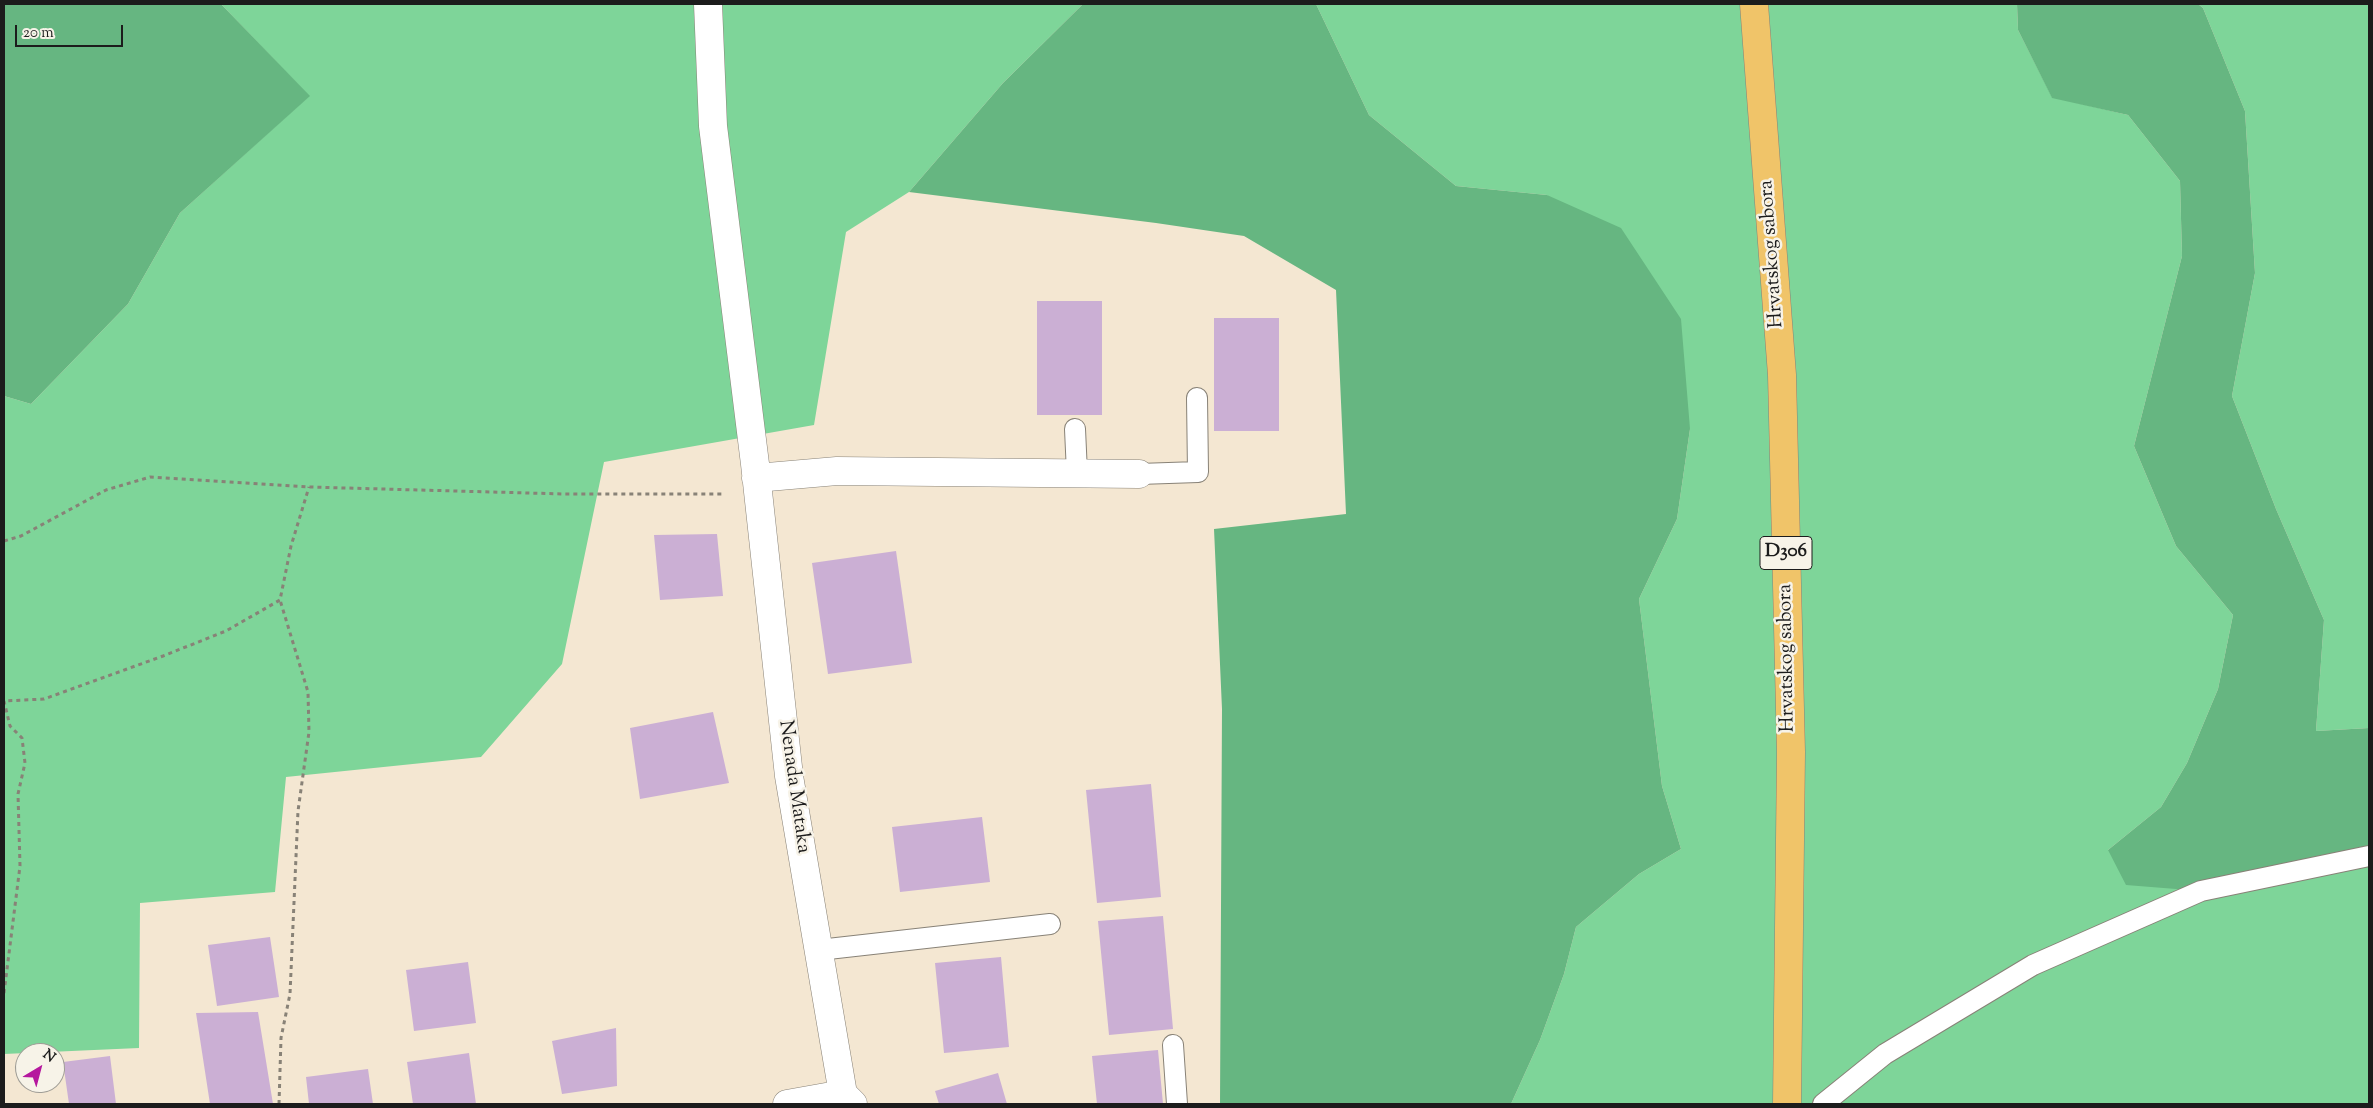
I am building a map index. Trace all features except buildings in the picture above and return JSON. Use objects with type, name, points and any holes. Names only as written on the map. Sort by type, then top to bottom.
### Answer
[{"type":"main road","name":"Hrvatskog sabora","points":[[1754,4],[1782,375],[1791,752],[1787,1104]]},
{"type":"street","name":"Nenada Mataka","points":[[708,4],[713,126],[757,479],[789,776],[819,950],[848,1099]]},
{"type":"street","points":[[757,479],[837,471],[1139,474]]},
{"type":"street","points":[[787,1104],[848,1099]]},
{"type":"lane","points":[[1139,474],[1198,472],[1197,398]]},
{"type":"lane","points":[[1076,429],[1077,473]]},
{"type":"lane","points":[[1824,1104],[1885,1054],[2033,965],[2201,891],[2369,856]]},
{"type":"lane","points":[[819,950],[1050,924]]},
{"type":"lane","points":[[1173,1045],[1177,1104]]},
{"type":"path","points":[[4,541],[21,536],[106,490],[150,477],[309,487],[565,494],[757,479]]},
{"type":"path","points":[[279,1104],[281,1038],[290,994],[298,811],[309,732],[308,692],[280,600],[291,546],[309,487]]},
{"type":"path","points":[[4,993],[20,866],[18,794],[25,763],[22,738],[10,726],[4,701],[44,699],[163,656],[226,631],[280,600]]},
{"type":"green space","points":[[4,4],[221,4],[310,96],[180,213],[128,304],[31,404],[4,396]]},
{"type":"green space","points":[[221,4],[1083,4],[1003,83],[909,192],[846,232],[814,425],[604,462],[562,664],[481,757],[286,777],[275,892],[140,903],[139,1048],[65,1051],[65,1043],[15,1043],[15,1054],[4,1054],[4,396],[31,404],[128,304],[180,213],[309,96]]},
{"type":"green space","points":[[1083,4],[1316,4],[1369,115],[1456,186],[1547,195],[1621,228],[1681,319],[1690,429],[1677,519],[1639,599],[1662,786],[1681,849],[1639,874],[1576,927],[1564,974],[1540,1040],[1511,1104],[1220,1104],[1222,709],[1214,529],[1346,514],[1336,290],[1244,236],[909,192],[1003,83]]},
{"type":"green space","points":[[1316,4],[2017,4],[2018,30],[2052,97],[2128,115],[2180,181],[2182,256],[2134,446],[2176,546],[2233,615],[2218,689],[2187,763],[2161,807],[2108,850],[2369,856],[2369,1104],[1511,1104],[1540,1040],[1564,974],[1576,927],[1639,874],[1681,849],[1662,786],[1639,599],[1677,519],[1690,429],[1547,195],[1456,186],[1369,115]]},
{"type":"green space","points":[[2017,4],[2198,4],[2203,8],[2245,111],[2255,273],[2232,396],[2276,509],[2324,620],[2316,731],[2369,728],[2369,856],[2201,891],[2126,885],[2108,850],[2161,807],[2187,763],[2218,689],[2233,615],[2176,546],[2134,446],[2182,256],[2180,181],[2128,115],[2052,98],[2018,30]]},
{"type":"green space","points":[[2198,4],[2369,4],[2369,728],[2316,731],[2324,620],[2276,509],[2232,396],[2255,273],[2245,111],[2203,8]]}]
